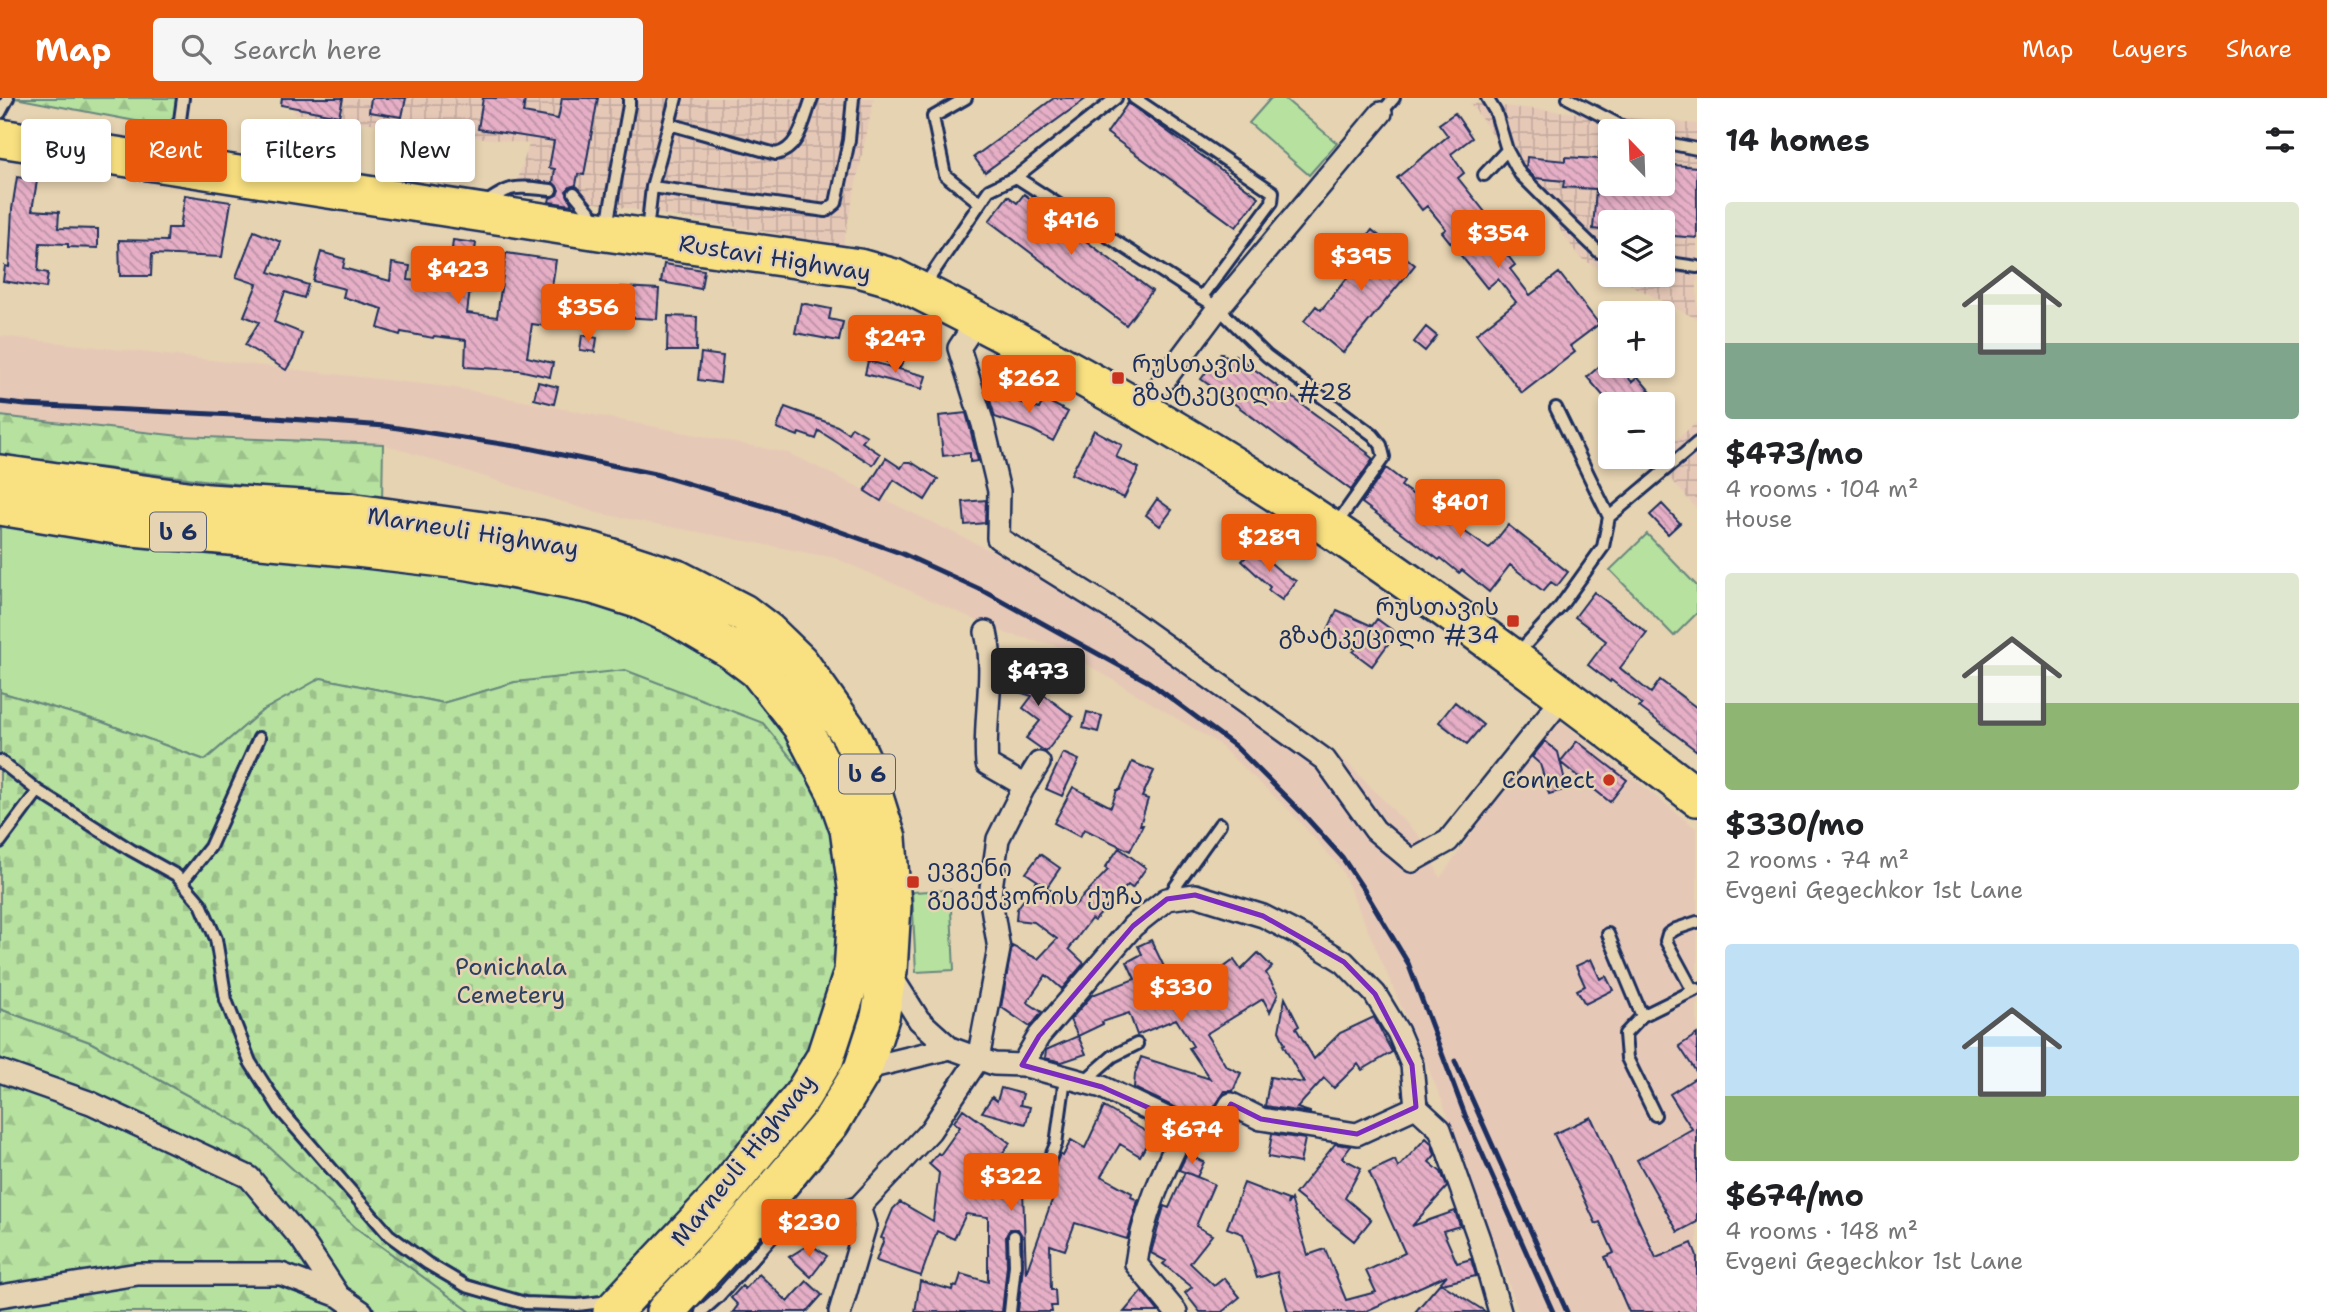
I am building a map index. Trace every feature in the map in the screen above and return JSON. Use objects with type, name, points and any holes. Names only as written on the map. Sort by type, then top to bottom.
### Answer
[{"type":"highway","name":"Rustavi Highway","points":[[0,138],[125,157]]},
{"type":"highway","name":"Rustavi Highway","points":[[227,173],[859,268],[894,278],[1142,410],[1333,530],[1513,658],[1697,797]]},
{"type":"highway","name":"Marneuli Highway","points":[[0,474],[124,490],[167,514],[357,548],[470,561],[593,585],[640,600],[676,617],[730,649],[758,670],[801,725],[836,792],[849,829],[858,895],[853,972],[825,1058],[802,1096],[718,1199],[618,1305]]},
{"type":"highway","points":[[122,526],[124,490]]},
{"type":"highway","name":"Marneuli Highway","points":[[0,506],[122,526],[208,503],[349,512],[539,539],[594,552],[677,579],[743,613],[768,632],[799,662],[849,734],[864,765],[887,838],[892,905],[888,971],[880,1017],[863,1069],[831,1122],[746,1224],[665,1312]]},
{"type":"street","points":[[1142,410],[1210,303],[1387,106]]},
{"type":"street","points":[[977,321],[959,348],[983,424],[999,491],[998,538],[1125,617],[1325,760],[1375,830],[1412,861],[1448,841],[1564,696]]},
{"type":"street","points":[[986,632],[990,651],[985,748],[987,764],[1025,786]]},
{"type":"street","points":[[746,1224],[808,1226],[859,1207],[930,1131],[978,1059],[999,949],[990,895],[998,839],[1039,763]]},
{"type":"street","points":[[1022,1065],[1040,1036],[1133,926],[1167,899],[1195,895],[1263,916],[1302,936],[1344,962],[1375,994],[1398,1032],[1412,1065],[1416,1107],[1440,1129],[1479,1239],[1500,1312]]},
{"type":"street","points":[[888,971],[919,1020],[950,1048],[994,1064],[1022,1065],[1102,1087],[1185,1127],[1212,1136],[1231,1104],[1261,1119],[1357,1134],[1416,1107]]},
{"type":"street","points":[[863,1069],[950,1048]]},
{"type":"street","points":[[0,1072],[91,1103],[249,1177],[302,1240],[339,1296]]},
{"type":"street","points":[[1176,1312],[1136,1264],[1139,1241],[1163,1172],[1185,1127]]},
{"type":"street","points":[[840,1312],[865,1226],[859,1207]]},
{"type":"street","points":[[0,1296],[138,1274],[281,1274],[339,1296],[362,1312]]},
{"type":"lane","points":[[0,113],[8,98]]},
{"type":"lane","points":[[180,119],[183,98]]},
{"type":"lane","points":[[646,238],[652,187],[677,98]]},
{"type":"lane","points":[[669,124],[776,154],[786,152],[795,141],[812,98]]},
{"type":"lane","points":[[652,187],[826,211],[836,203],[849,140],[853,98]]},
{"type":"lane","points":[[966,98],[933,117],[945,175],[980,203]]},
{"type":"lane","points":[[920,291],[989,190],[1016,177],[1116,98]]},
{"type":"lane","points":[[1134,98],[1273,192],[1272,202],[1210,303]]},
{"type":"lane","points":[[1488,98],[1496,113],[1507,150],[1520,174],[1598,251]]},
{"type":"lane","points":[[1567,98],[1608,119]]},
{"type":"lane","points":[[606,232],[630,100]]},
{"type":"lane","points":[[1675,145],[1697,149]]},
{"type":"lane","points":[[1484,175],[1507,150]]},
{"type":"lane","points":[[1016,177],[1210,303],[1268,356],[1373,435],[1381,445],[1384,457],[1333,530]]},
{"type":"lane","points":[[474,211],[504,189],[522,186],[551,190]]},
{"type":"lane","points":[[574,193],[606,232]]},
{"type":"lane","points":[[1675,264],[1697,267]]},
{"type":"lane","points":[[1513,658],[1560,607],[1603,547],[1609,517],[1556,408]]},
{"type":"lane","points":[[1609,517],[1697,443]]},
{"type":"lane","points":[[182,882],[210,847],[259,738]]},
{"type":"lane","points":[[0,761],[38,791],[176,875],[201,904],[216,939],[226,1000],[250,1062],[282,1111],[389,1235],[427,1264],[466,1286],[525,1303],[618,1305]]},
{"type":"lane","points":[[0,842],[38,791]]},
{"type":"lane","points":[[1167,899],[1220,824]]},
{"type":"lane","points":[[1655,1115],[1627,1058],[1625,1034],[1642,1016],[1695,990],[1667,941],[1668,934],[1697,922]]},
{"type":"lane","points":[[1608,934],[1642,1016]]},
{"type":"lane","points":[[1039,1185],[1056,1144],[1074,1080],[1137,1044]]},
{"type":"lane","points":[[701,1312],[784,1225]]},
{"type":"lane","points":[[1010,1312],[1015,1265],[1014,1236]]},
{"type":"highlighted area","points":[[1195,895],[1263,916],[1344,962],[1375,994],[1412,1065],[1416,1107],[1357,1134],[1261,1119],[1231,1104],[1212,1136],[1102,1087],[1022,1065],[1039,1036],[1133,926],[1167,899]]},
{"type":"shaded area","points":[[298,98],[874,98],[843,245],[602,204],[514,192],[529,144],[475,137],[475,119],[375,119],[375,124],[361,122],[361,119],[294,113]]},
{"type":"shaded area","points":[[1470,103],[1643,119],[1598,119],[1598,196],[1675,196],[1675,122],[1697,124],[1697,319],[1675,308],[1675,301],[1662,301],[1635,287],[1675,287],[1675,210],[1598,210],[1598,268],[1580,258]]},
{"type":"shaded area","points":[[0,336],[457,388],[788,453],[998,554],[1344,760],[1422,839],[1440,878],[1555,717],[1697,829],[1697,1312],[1519,1312],[1441,1098],[1341,868],[1290,811],[1216,742],[1055,645],[1008,634],[835,558],[597,513],[383,444],[180,436],[0,416]]},
{"type":"shaded area","points":[[1697,422],[1697,509],[1662,469],[1675,469],[1675,441]]},
{"type":"green space","points":[[15,98],[177,98],[174,119],[125,119]]},
{"type":"green space","points":[[1271,98],[1284,98],[1337,143],[1309,175],[1249,123]]},
{"type":"green space","points":[[0,416],[180,436],[383,444],[382,502],[0,455]]},
{"type":"green space","points":[[0,517],[510,573],[650,613],[770,701],[840,818],[515,682],[443,703],[321,678],[262,711],[205,760],[102,722],[0,692]]},
{"type":"green space","points":[[1647,534],[1697,586],[1697,613],[1674,636],[1610,570]]},
{"type":"green space","name":"Ponichala Cemetery","points":[[625,670],[763,723],[840,818],[854,908],[799,1091],[596,1312],[471,1312],[355,1227],[251,1130],[90,1042],[0,1009],[0,692],[102,722],[205,760],[262,711],[321,678],[443,703],[515,682]]},
{"type":"green space","points":[[950,890],[954,970],[916,972],[912,892]]},
{"type":"green space","points":[[0,1009],[90,1042],[251,1130],[355,1227],[471,1312],[0,1312]]},
{"type":"building","points":[[282,98],[343,98],[339,116],[281,105]]},
{"type":"building","points":[[371,98],[406,98],[402,117],[369,112]]},
{"type":"building","points":[[483,98],[525,98],[523,113],[558,119],[562,98],[598,98],[584,175],[578,174],[576,185],[566,191],[572,205],[549,202],[559,190],[553,182],[555,169],[549,168],[554,141],[478,129]]},
{"type":"building","points":[[1054,98],[1087,98],[985,172],[974,157]]},
{"type":"building","points":[[1128,103],[1259,197],[1236,227],[1107,133]]},
{"type":"building","points":[[1455,113],[1472,138],[1451,154],[1464,173],[1458,178],[1496,226],[1489,231],[1515,265],[1510,269],[1530,295],[1559,273],[1598,323],[1570,346],[1575,352],[1522,393],[1476,334],[1516,302],[1498,279],[1487,288],[1442,232],[1446,229],[1427,206],[1422,210],[1397,178],[1448,136],[1439,124]]},
{"type":"building","points":[[1527,157],[1565,161],[1565,157],[1598,159],[1598,196],[1675,196],[1675,165],[1697,167],[1697,238],[1675,236],[1675,210],[1598,210],[1598,230],[1593,229],[1596,189],[1563,187],[1564,181],[1535,178],[1526,169]]},
{"type":"building","points":[[17,177],[21,178],[21,182],[37,182],[32,210],[59,212],[58,228],[98,229],[98,248],[40,243],[38,271],[48,273],[46,288],[3,281],[5,266],[9,267],[12,209]]},
{"type":"building","points":[[1024,194],[1152,291],[1126,325],[989,221],[1008,196],[1017,203]]},
{"type":"building","points":[[185,195],[231,202],[222,257],[152,254],[151,276],[120,276],[119,240],[167,241],[168,228],[180,228]]},
{"type":"building","points":[[1372,230],[1415,265],[1343,353],[1304,321],[1316,306],[1321,310],[1365,256],[1357,249]]},
{"type":"building","points":[[254,231],[281,242],[269,272],[308,285],[304,298],[285,292],[274,322],[302,333],[294,357],[286,370],[245,345],[259,322],[244,316],[257,284],[236,277]]},
{"type":"building","points":[[453,240],[476,243],[467,313],[497,317],[506,253],[556,260],[546,326],[532,324],[527,357],[553,363],[550,377],[519,370],[465,367],[466,340],[401,332],[400,335],[378,328],[383,309],[343,297],[345,289],[313,281],[321,252],[345,259],[343,268],[390,281],[392,263],[410,266],[408,280],[448,284]]},
{"type":"building","points":[[664,264],[704,270],[701,289],[661,282]]},
{"type":"building","points":[[621,287],[659,289],[657,319],[619,317]]},
{"type":"building","points":[[801,303],[831,309],[829,319],[843,322],[839,341],[795,333]]},
{"type":"building","points":[[668,316],[697,317],[696,351],[667,351]]},
{"type":"building","points":[[1426,327],[1437,336],[1425,351],[1414,342]]},
{"type":"building","points":[[582,335],[597,338],[595,352],[580,350]]},
{"type":"building","points":[[888,339],[909,350],[900,368],[879,358]]},
{"type":"building","points":[[701,353],[723,356],[720,383],[698,380]]},
{"type":"building","points":[[1221,353],[1231,360],[1235,355],[1368,453],[1373,459],[1351,490],[1201,379]]},
{"type":"building","points":[[868,361],[926,376],[922,389],[865,374]]},
{"type":"building","points":[[1598,367],[1598,378],[1628,378],[1632,382],[1639,378],[1651,392],[1600,392],[1587,377]]},
{"type":"building","points":[[538,382],[558,387],[554,404],[534,399]]},
{"type":"building","points":[[987,390],[1039,409],[1044,399],[1068,412],[1053,441],[1032,430],[995,417]]},
{"type":"building","points":[[785,407],[837,426],[848,433],[852,427],[867,436],[862,442],[880,454],[873,465],[819,431],[816,439],[777,428]]},
{"type":"building","points":[[966,413],[978,461],[970,462],[970,453],[943,456],[939,416]]},
{"type":"building","points":[[1094,430],[1122,445],[1116,457],[1139,468],[1124,498],[1071,474]]},
{"type":"building","points":[[886,458],[901,468],[905,462],[911,462],[938,479],[925,500],[894,480],[881,501],[865,491]]},
{"type":"building","points":[[1386,468],[1404,482],[1401,486],[1489,549],[1508,525],[1568,572],[1557,586],[1551,582],[1543,591],[1510,565],[1489,592],[1462,570],[1459,573],[1441,558],[1439,560],[1362,503]]},
{"type":"building","points":[[1157,499],[1172,510],[1160,526],[1146,515]]},
{"type":"building","points":[[986,500],[985,523],[965,525],[963,502]]},
{"type":"building","points":[[1662,504],[1680,523],[1668,534],[1650,515]]},
{"type":"building","points":[[1254,548],[1281,572],[1296,581],[1282,600],[1268,590],[1270,587],[1242,561]]},
{"type":"building","points":[[1594,592],[1647,633],[1620,668],[1651,693],[1660,680],[1697,708],[1697,751],[1639,707],[1642,704],[1588,665],[1606,641],[1575,617]]},
{"type":"building","points":[[1337,610],[1372,626],[1377,619],[1396,633],[1372,666],[1353,652],[1356,649],[1325,636]]},
{"type":"building","points":[[1008,663],[1030,669],[1026,681],[1073,717],[1046,752],[1026,738],[1040,721],[1023,708],[1032,696],[1003,687]]},
{"type":"building","points":[[1455,702],[1483,725],[1467,744],[1439,722]]},
{"type":"building","points":[[1087,712],[1102,716],[1098,732],[1083,728]]},
{"type":"building","points":[[1545,741],[1558,752],[1567,789],[1549,794],[1540,764],[1532,757]]},
{"type":"building","points":[[1577,741],[1627,780],[1610,802],[1560,762]]},
{"type":"building","points":[[1063,753],[1079,760],[1062,796],[1046,789]]},
{"type":"building","points":[[1132,762],[1154,771],[1142,797],[1148,799],[1140,825],[1143,825],[1130,851],[1084,829],[1080,837],[1054,823],[1073,787],[1111,807]]},
{"type":"building","points":[[1119,848],[1146,868],[1132,888],[1128,885],[1094,921],[1091,919],[1069,949],[1084,963],[1062,989],[1046,975],[1027,1002],[1042,1012],[1030,1027],[1001,1007],[1012,946],[1038,959],[1057,939],[1034,922],[1016,920],[1017,909],[1037,881],[1074,906],[1108,870],[1105,868]]},
{"type":"building","points":[[1040,854],[1060,868],[1047,887],[1026,873]]},
{"type":"building","points":[[1151,940],[1167,973],[1176,969],[1191,1004],[1223,984],[1215,974],[1234,960],[1241,970],[1258,953],[1272,967],[1266,973],[1278,994],[1270,1012],[1263,999],[1206,1034],[1226,1066],[1241,1073],[1233,1091],[1225,1091],[1206,1120],[1134,1088],[1135,1074],[1141,1057],[1210,1079],[1189,1048],[1193,1046],[1176,1019],[1137,1035],[1129,1013],[1102,1022],[1103,1024],[1078,1036],[1070,1020],[1092,995],[1135,979],[1127,962],[1142,954],[1138,946]]},
{"type":"building","points":[[1591,959],[1600,979],[1606,976],[1613,990],[1585,1004],[1577,990],[1585,986],[1576,966]]},
{"type":"building","points":[[1285,998],[1299,1026],[1296,1028],[1314,1059],[1340,1033],[1374,1017],[1392,1052],[1362,1070],[1358,1064],[1334,1088],[1324,1078],[1297,1108],[1310,1113],[1265,1106],[1270,1077],[1304,1083],[1283,1045],[1285,1044],[1279,1031]]},
{"type":"building","points":[[1697,1034],[1697,1073],[1679,1046]]},
{"type":"building","points":[[1078,1036],[1086,1054],[1062,1062],[1045,1058],[1046,1050]]},
{"type":"building","points":[[1697,1077],[1697,1222],[1678,1232],[1637,1160],[1692,1129],[1670,1094]]},
{"type":"building","points":[[1001,1088],[1023,1094],[1020,1105],[1030,1107],[1026,1124],[982,1112],[992,1097],[997,1101]]},
{"type":"building","points":[[1104,1107],[1152,1135],[1140,1156],[1120,1144],[1101,1176],[1132,1193],[1131,1197],[1138,1200],[1127,1239],[1075,1223],[1065,1250],[1050,1245],[1051,1290],[1055,1290],[1056,1306],[1051,1306],[1052,1312],[1018,1312],[1023,1266],[1022,1236],[1018,1229],[1010,1229],[1006,1236],[1007,1265],[1002,1312],[915,1312],[920,1281],[952,1290],[953,1286],[957,1287],[961,1274],[988,1282],[988,1217],[966,1214],[954,1239],[937,1231],[921,1276],[876,1261],[884,1239],[881,1238],[893,1209],[900,1202],[933,1221],[939,1173],[929,1164],[938,1153],[940,1155],[960,1127],[954,1122],[963,1109],[1010,1143],[994,1165],[1004,1166],[1001,1190],[1023,1190],[1026,1273],[1056,1189],[1048,1184],[1060,1154],[1063,1156],[1071,1140],[1085,1148]]},
{"type":"building","points":[[1591,1117],[1656,1258],[1692,1243],[1697,1256],[1697,1312],[1629,1312],[1605,1257],[1614,1253],[1600,1222],[1596,1224],[1554,1134]]},
{"type":"building","points":[[1272,1134],[1305,1139],[1300,1163],[1268,1157]]},
{"type":"building","points":[[1426,1138],[1435,1155],[1429,1162],[1441,1172],[1447,1187],[1412,1226],[1455,1211],[1460,1226],[1443,1231],[1457,1263],[1471,1259],[1476,1276],[1442,1284],[1486,1312],[1415,1312],[1447,1275],[1364,1312],[1288,1312],[1277,1272],[1257,1278],[1243,1234],[1227,1228],[1244,1183],[1288,1200],[1287,1205],[1291,1199],[1308,1255],[1325,1249],[1346,1300],[1376,1292],[1366,1271],[1405,1253],[1369,1172],[1395,1160],[1398,1168]]},
{"type":"building","points":[[1335,1144],[1351,1146],[1342,1158],[1361,1168],[1345,1198],[1371,1220],[1354,1241],[1295,1194]]},
{"type":"building","points":[[1187,1154],[1204,1162],[1197,1177],[1179,1170]]},
{"type":"building","points":[[1185,1172],[1214,1184],[1196,1226],[1212,1235],[1190,1263],[1214,1286],[1224,1278],[1240,1297],[1222,1312],[1200,1312],[1185,1293],[1192,1287],[1163,1264],[1166,1261],[1151,1253],[1164,1206],[1169,1208]]},
{"type":"building","points":[[810,1244],[827,1256],[811,1277],[789,1257]]},
{"type":"building","points":[[759,1274],[788,1302],[807,1281],[822,1295],[807,1312],[733,1312],[738,1305],[731,1298],[742,1286],[745,1289]]},
{"type":"building","points":[[1142,1291],[1159,1312],[1124,1312]]},
{"type":"railway","points":[[0,402],[385,426],[528,448],[655,474],[791,514],[903,554],[986,592],[1149,682],[1235,746],[1342,857],[1366,893],[1408,963],[1465,1115],[1553,1312]]},
{"type":"railway","points":[[1455,1061],[1567,1312]]},
{"type":"place","name":"რუსთავის გზატკეცილი #28","points":[[1118,378]]},
{"type":"place","name":"რუსთავის გზატკეცილი #34","points":[[1513,621]]},
{"type":"place","name":"Connect","points":[[1609,780]]},
{"type":"place","name":"ევგენი გეგეჭკორის ქუჩა","points":[[913,882]]}]
